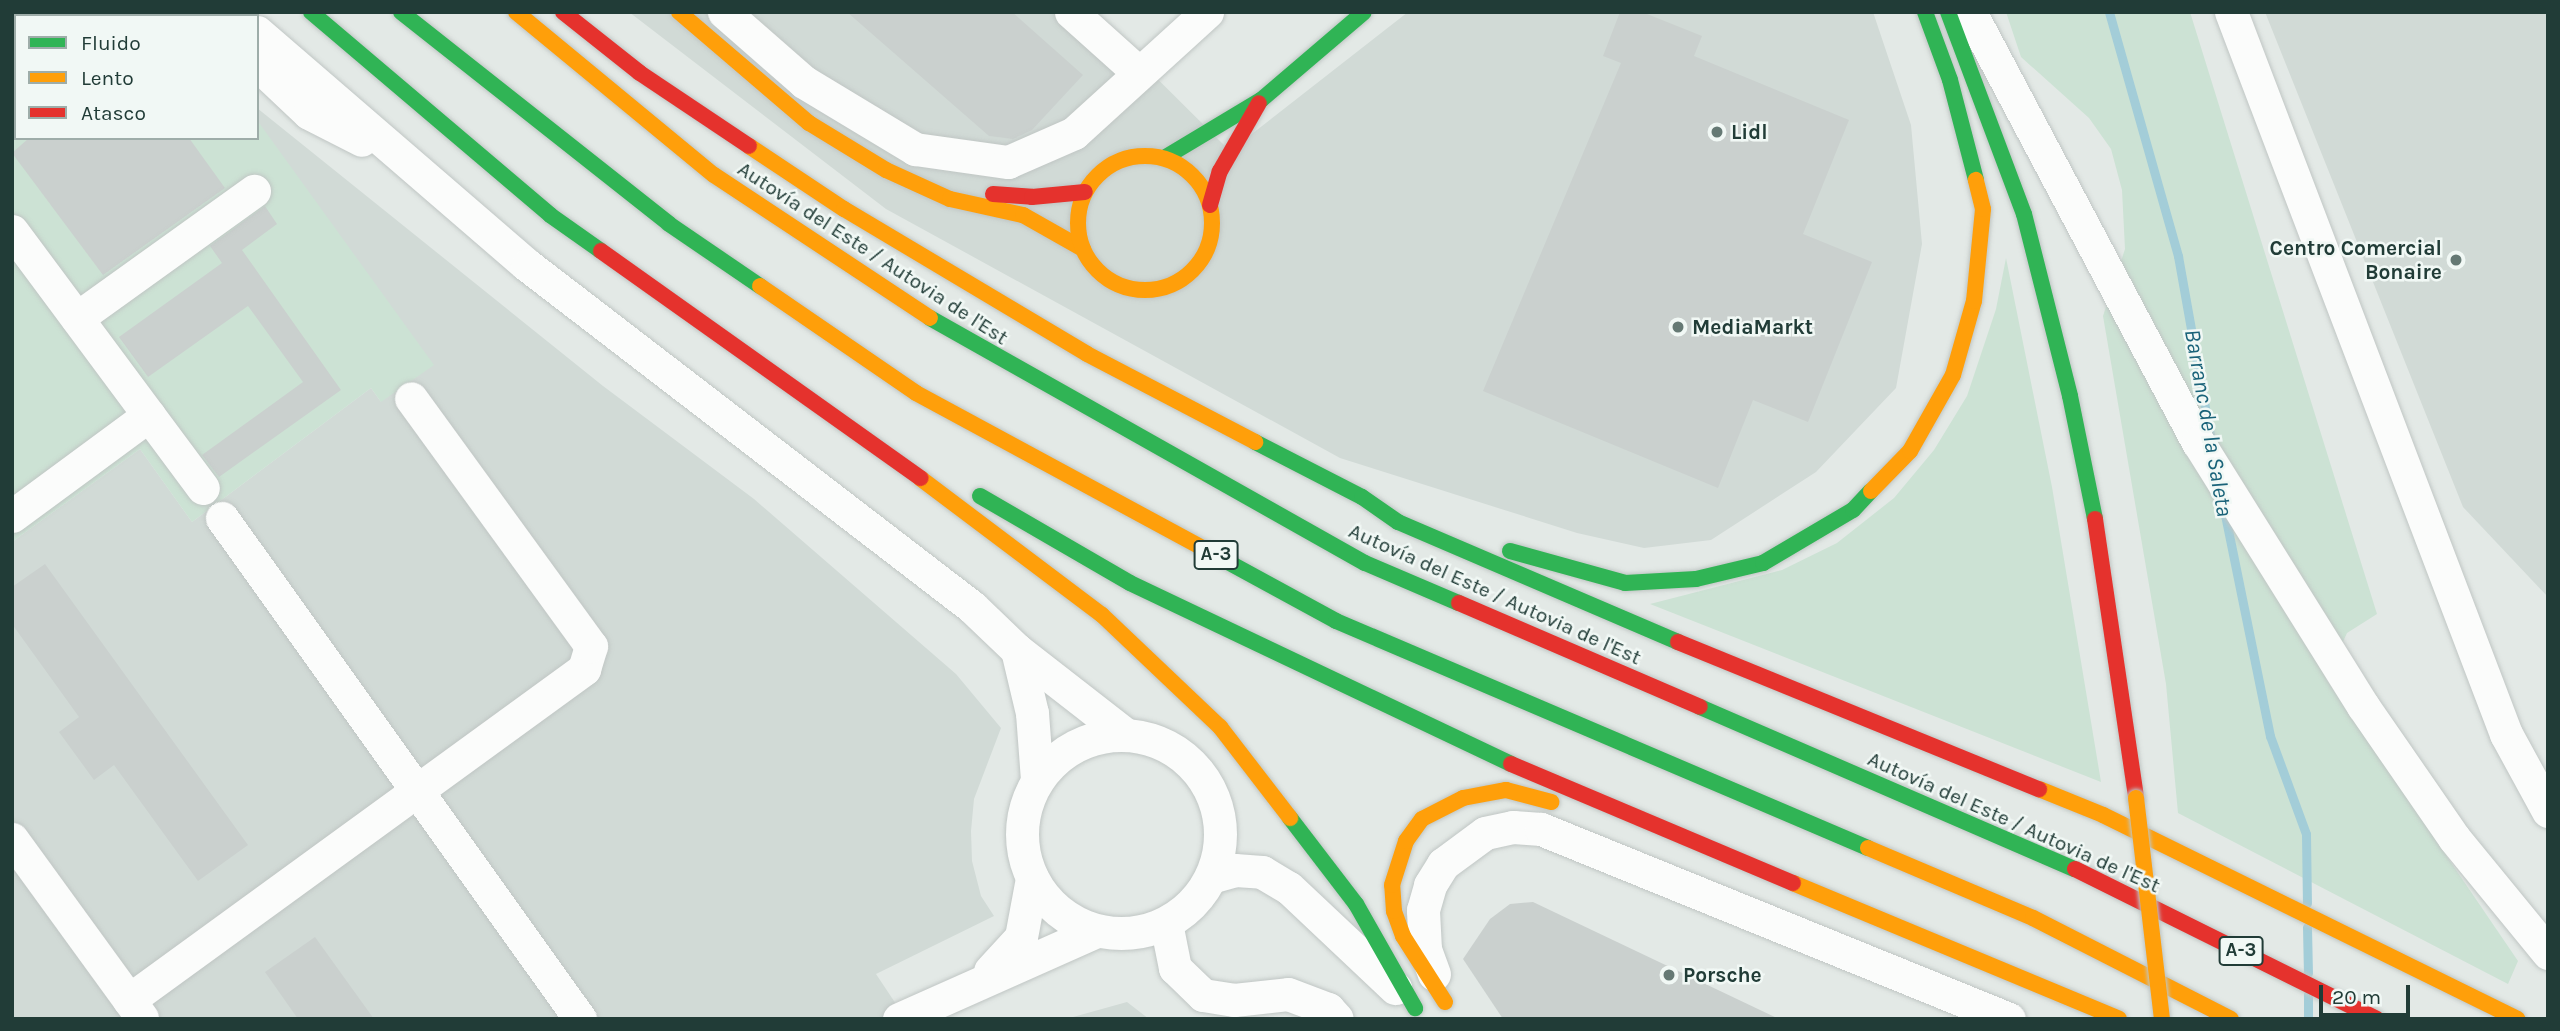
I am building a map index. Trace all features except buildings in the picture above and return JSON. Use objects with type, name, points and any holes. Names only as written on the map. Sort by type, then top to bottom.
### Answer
[{"type":"main road","points":[[311,12],[550,215],[966,511],[1101,615],[1220,727],[1435,1012]]},
{"type":"main road","name":"A-3","points":[[401,12],[669,224],[916,393],[1336,621],[2033,918],[2109,960],[2231,1019]]},
{"type":"main road","name":"Autovía del Este / Autovia de l'Est","points":[[516,12],[714,175],[956,335],[1365,563],[2105,883],[2377,1019]]},
{"type":"main road","points":[[563,12],[640,73],[844,209],[1087,354],[1362,497],[1398,522],[1504,571],[2103,816],[2518,1019]]},
{"type":"main road","points":[[679,12],[809,123],[886,170],[950,199],[1023,215],[1083,249]]},
{"type":"main road","points":[[1164,158],[1261,100],[1364,12]]},
{"type":"main road","points":[[1362,497],[1405,507],[1510,551],[1625,583],[1696,579],[1763,563],[1853,510],[1910,451],[1953,375],[1974,301],[1983,209],[1950,80],[1924,12]]},
{"type":"main road","points":[[1954,16],[2024,214],[2070,396],[2106,575],[2162,1019]]},
{"type":"main road","points":[[1210,205],[1220,171],[1261,100]]},
{"type":"main road","points":[[1140,155],[1164,158],[1184,168],[1201,184],[1210,205],[1213,228],[1207,251],[1187,276],[1157,290],[1135,290],[1113,283],[1095,269],[1083,249],[1078,230],[1085,192],[1099,173],[1119,161],[1140,155]]},
{"type":"main road","points":[[886,170],[978,192],[1032,197],[1085,192]]},
{"type":"main road","points":[[787,385],[1130,583],[1516,767],[1870,911],[2119,1019]]},
{"type":"main road","points":[[1435,1012],[1394,911],[1392,885],[1406,841],[1422,820],[1442,806],[1485,793],[1506,790],[1535,795],[1571,810]]},
{"type":"main road","points":[[1644,839],[1811,904],[1870,911]]},
{"type":"street","points":[[724,12],[804,82],[915,149],[1008,162],[1074,133],[1207,12]]},
{"type":"street","points":[[1071,12],[1139,74]]},
{"type":"street","points":[[2231,12],[2505,734],[2548,811]]},
{"type":"street","points":[[1954,16],[2058,177],[2198,442],[2363,706],[2454,838],[2548,953]]},
{"type":"street","points":[[259,34],[527,265],[972,607],[1017,650],[1126,735]]},
{"type":"street","points":[[259,66],[309,113],[397,154]]},
{"type":"street","points":[[77,318],[254,191]]},
{"type":"street","points":[[12,231],[203,488]]},
{"type":"street","points":[[12,839],[136,1009],[418,790],[584,669],[591,646],[411,398]]},
{"type":"street","points":[[12,516],[149,415]]},
{"type":"street","points":[[222,518],[580,1019]]},
{"type":"street","points":[[1017,650],[1032,713],[1037,780]]},
{"type":"street","points":[[1126,735],[1157,742],[1185,758],[1206,783],[1219,824],[1220,845],[1211,877],[1194,903],[1166,923],[1122,934],[1097,931],[1071,920],[1048,902],[1032,878],[1022,846],[1024,812],[1037,780],[1075,746],[1100,737],[1126,735]]},
{"type":"street","points":[[1435,1012],[1423,933],[1430,885],[1443,864],[1463,847],[1485,833],[1513,827],[1567,836],[2009,1019]]},
{"type":"street","points":[[1211,877],[1235,870],[1262,872],[1289,888],[1435,1012]]},
{"type":"street","points":[[985,977],[1020,937],[1032,878]]},
{"type":"street","points":[[1166,923],[1175,968],[1203,995],[1234,1000],[1288,994],[1328,1009],[1338,1019]]},
{"type":"street","points":[[899,1019],[985,977],[1097,931]]},
{"type":"shaded area","points":[[629,12],[1090,12],[1230,151],[1408,12],[1873,12],[1911,125],[1922,244],[1896,388],[1816,472],[1711,540],[1644,548],[1577,533],[1340,458],[886,209]]},
{"type":"shaded area","name":"Centro Comercial Bonaire","points":[[2265,12],[2548,12],[2548,597],[2463,507]]},
{"type":"shaded area","points":[[259,110],[603,386],[754,499],[956,674],[1001,728],[974,799],[971,831],[972,861],[981,896],[994,916],[876,974],[906,1019],[12,1019],[12,542],[140,449],[192,522],[371,388],[381,402],[259,125]]},
{"type":"shaded area","points":[[1127,1002],[1149,1019],[1066,1019]]},
{"type":"green space","points":[[12,12],[70,14],[14,14],[14,140],[259,140],[259,123],[434,365],[381,402],[371,388],[192,522],[140,449],[12,542]]},
{"type":"green space","points":[[2006,12],[2190,12],[2377,614],[2347,633],[2326,679],[2518,961],[2508,984],[2178,813],[2166,684],[2103,316],[2125,249],[2122,190],[2111,149],[2089,118],[2021,57]]},
{"type":"green space","points":[[2006,258],[2052,487],[2101,782],[1650,604],[1782,570],[1837,543],[1894,498],[1934,450],[1967,396],[1996,309]]},
{"type":"waterway","name":"Barranc de la Saleta","points":[[2109,12],[2178,256],[2210,436]]},
{"type":"waterway","name":"Barranc de la Saleta","points":[[2223,505],[2270,736],[2306,834],[2307,903]]},
{"type":"waterway","points":[[2307,927],[2308,973]]},
{"type":"waterway","points":[[2308,994],[2308,1019]]},
{"type":"traffic: fast","points":[[311,12],[550,215],[601,251]]},
{"type":"traffic: fast","points":[[401,12],[669,224],[760,286]]},
{"type":"traffic: fast","points":[[1164,158],[1261,100],[1364,12]]},
{"type":"traffic: fast","points":[[1925,12],[1950,80],[1976,180]]},
{"type":"traffic: fast","points":[[1948,12],[2024,214],[2070,396],[2095,519]]},
{"type":"traffic: fast","points":[[930,318],[1365,563],[1459,603]]},
{"type":"traffic: fast","points":[[1255,442],[1362,497],[1398,522],[1678,642]]},
{"type":"traffic: fast","points":[[1510,551],[1625,583],[1696,579],[1763,563],[1853,510],[1871,491]]},
{"type":"traffic: fast","points":[[980,496],[1130,583],[1511,764]]},
{"type":"traffic: fast","points":[[1215,555],[1336,621],[1868,848]]},
{"type":"traffic: fast","points":[[1700,707],[2075,869]]},
{"type":"traffic: fast","points":[[1290,818],[1356,904],[1415,1008]]},
{"type":"traffic: slow","points":[[516,12],[714,175],[930,318]]},
{"type":"traffic: slow","points":[[679,12],[809,123],[886,170],[950,199],[1023,215],[1083,249]]},
{"type":"traffic: slow","points":[[749,146],[844,209],[1087,354],[1255,442]]},
{"type":"traffic: slow","points":[[1145,156],[1171,161],[1192,176],[1207,197],[1212,223],[1207,249],[1192,270],[1171,285],[1145,290],[1119,285],[1098,270],[1083,249],[1078,223],[1083,197],[1098,176],[1119,161],[1145,156]]},
{"type":"traffic: slow","points":[[1871,491],[1910,451],[1953,375],[1974,301],[1983,209],[1976,180]]},
{"type":"traffic: slow","points":[[760,286],[916,393],[1215,555]]},
{"type":"traffic: slow","points":[[920,478],[1102,615],[1220,727],[1290,818]]},
{"type":"traffic: slow","points":[[2039,789],[2103,815],[2518,1019]]},
{"type":"traffic: slow","points":[[1445,1002],[1403,936],[1394,911],[1392,885],[1406,841],[1422,819],[1463,798],[1506,790],[1551,802]]},
{"type":"traffic: slow","points":[[2136,798],[2162,1019]]},
{"type":"traffic: slow","points":[[1868,848],[2033,918],[2231,1019]]},
{"type":"traffic: slow","points":[[1793,883],[2119,1019]]},
{"type":"traffic: jam","points":[[563,12],[640,73],[749,146]]},
{"type":"traffic: jam","points":[[1210,205],[1220,171],[1259,103]]},
{"type":"traffic: jam","points":[[993,194],[1032,197],[1085,192]]},
{"type":"traffic: jam","points":[[601,251],[920,478]]},
{"type":"traffic: jam","points":[[2095,519],[2136,798]]},
{"type":"traffic: jam","points":[[1459,603],[1700,707]]},
{"type":"traffic: jam","points":[[1678,642],[2039,789]]},
{"type":"traffic: jam","points":[[1511,764],[1793,883]]},
{"type":"traffic: jam","points":[[2075,869],[2377,1019]]},
{"type":"place","name":"Lidl","points":[[1717,132]]},
{"type":"place","name":"Centro Comercial Bonaire","points":[[2456,260]]},
{"type":"place","name":"MediaMarkt","points":[[1678,327]]},
{"type":"place","name":"Porsche","points":[[1669,975]]}]
